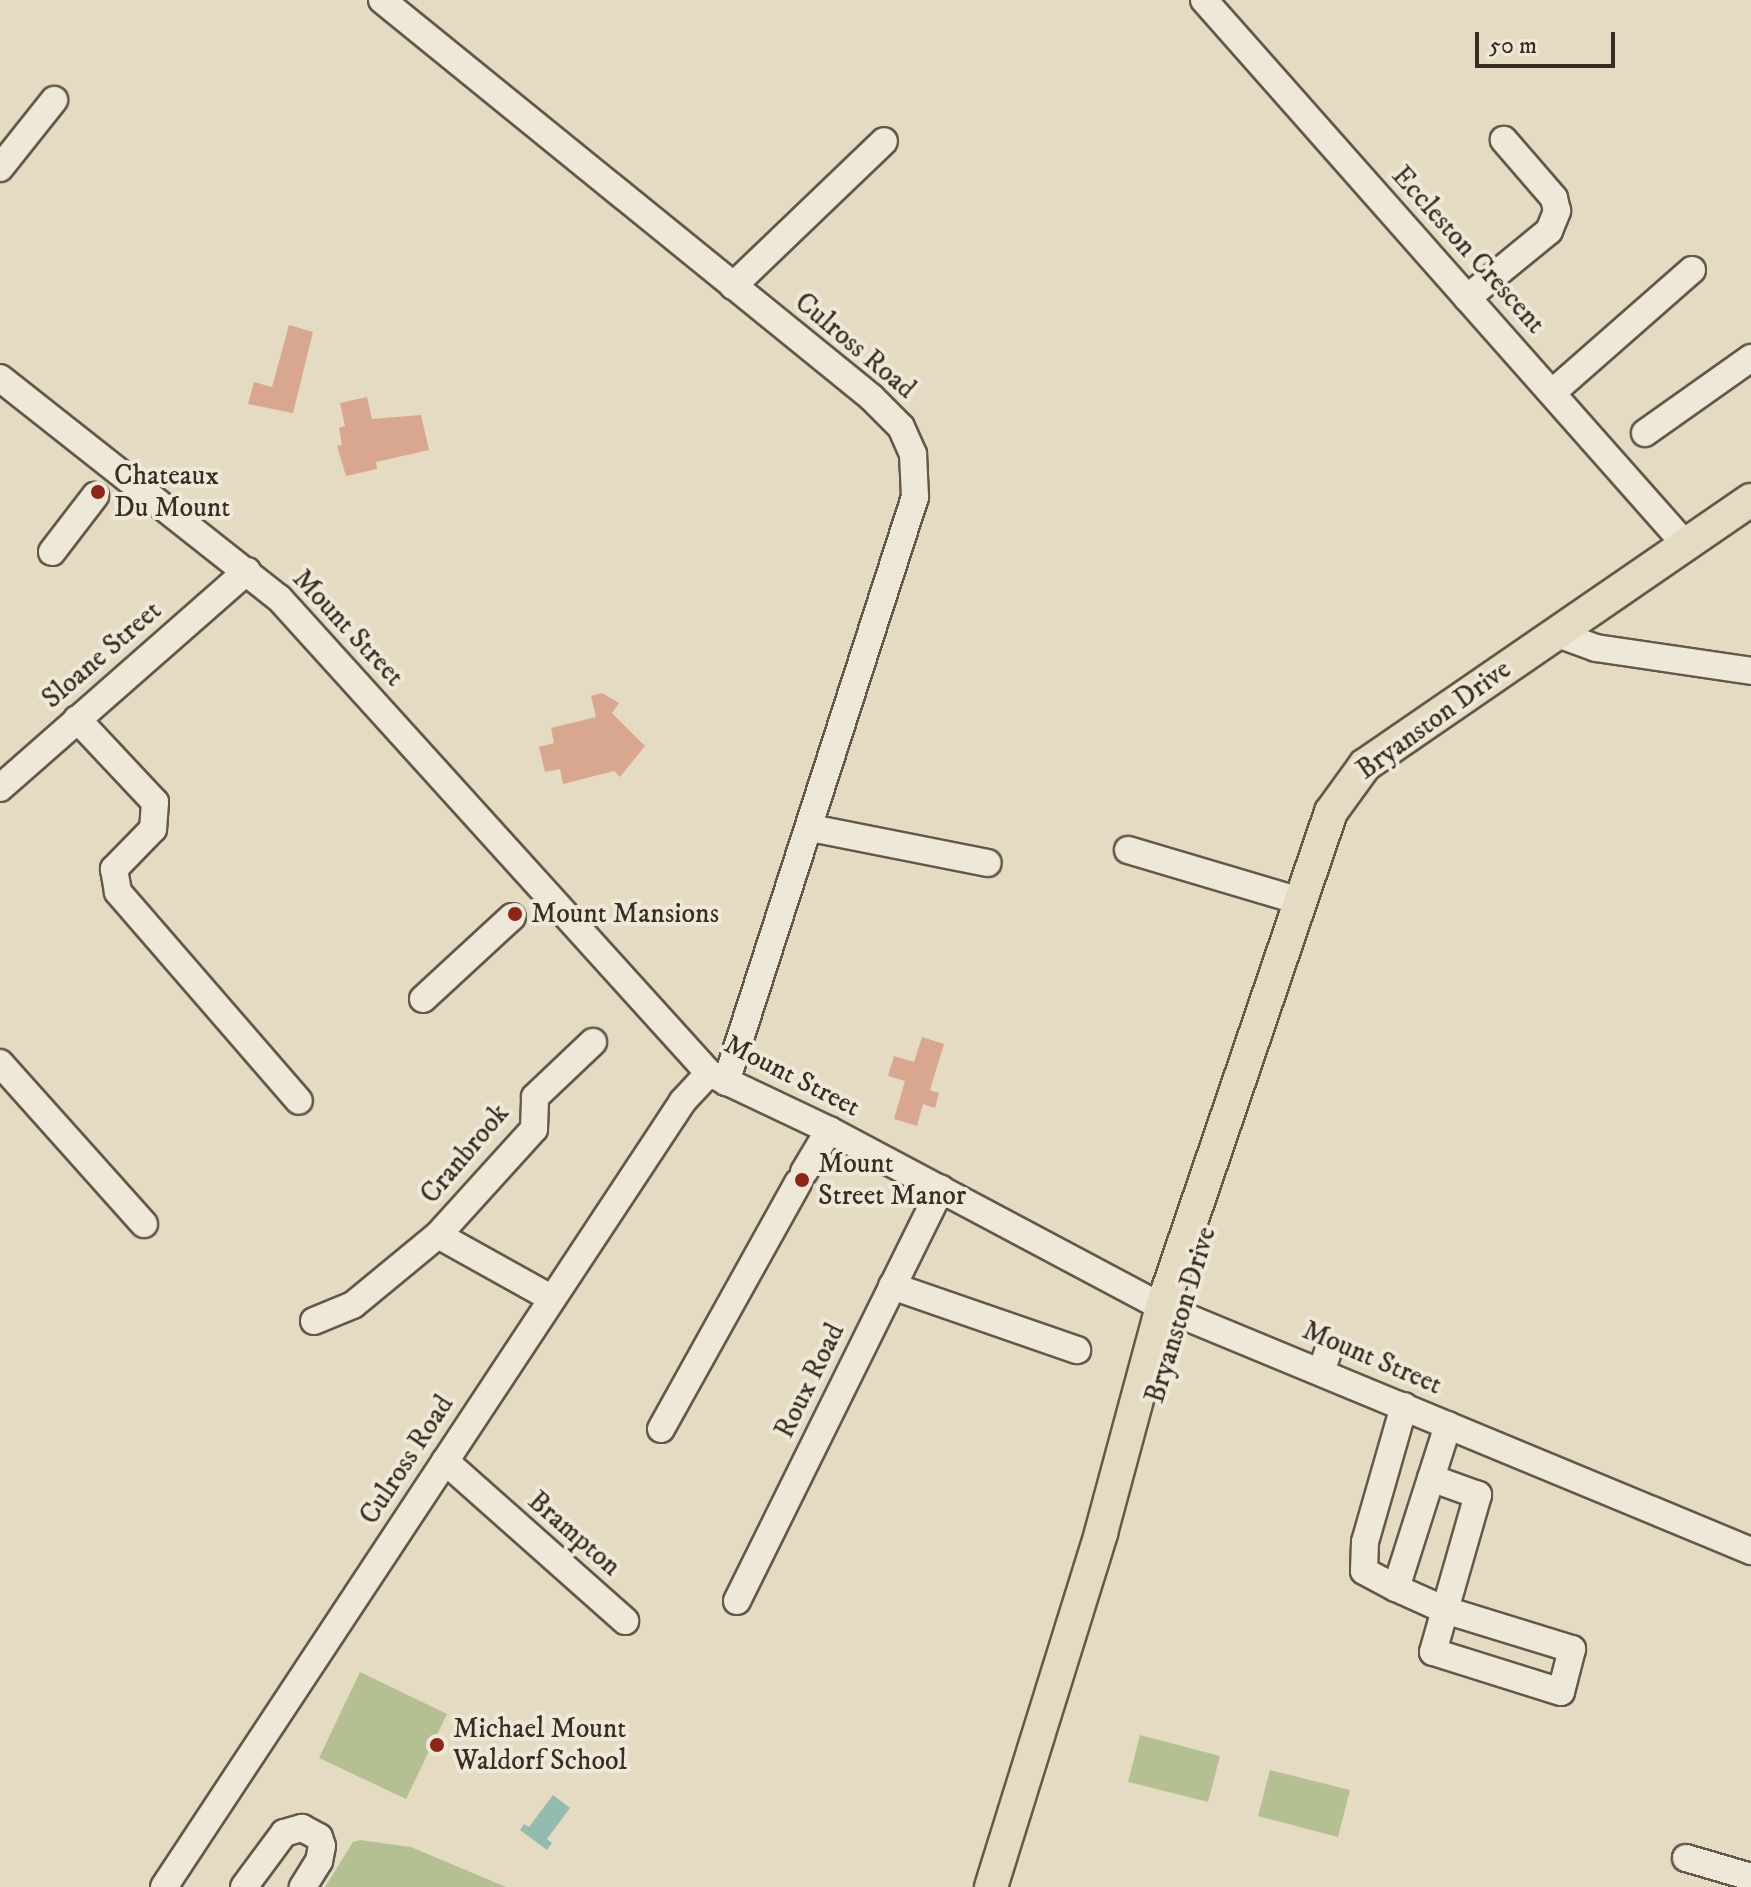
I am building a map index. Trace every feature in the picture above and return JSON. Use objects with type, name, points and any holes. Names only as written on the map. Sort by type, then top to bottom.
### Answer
[{"type":"main road","name":"Bryanston Drive","points":[[991,1887],[1172,1310],[1244,1104],[1252,1044],[1297,900],[1331,812],[1365,765],[1751,500]]},
{"type":"street","name":"Culross Road","points":[[164,1887],[683,1101],[718,1078],[811,828],[915,497],[913,454],[890,414],[382,0]]},
{"type":"street","name":"Eccleston Crescent","points":[[1204,0],[1685,544]]},
{"type":"street","points":[[0,168],[54,100]]},
{"type":"street","points":[[1467,298],[1555,223],[1554,198],[1504,140]]},
{"type":"street","points":[[733,286],[884,141]]},
{"type":"street","points":[[1553,392],[1692,270]]},
{"type":"street","points":[[1645,433],[1751,358]]},
{"type":"street","name":"Mount Street","points":[[0,378],[105,484],[247,571],[279,598],[718,1078],[829,1130],[1172,1310],[1325,1360],[1404,1406],[1448,1425],[1642,1494],[1751,1551]]},
{"type":"street","points":[[52,552],[105,484]]},
{"type":"street","name":"Sloane Street","points":[[0,788],[247,571]]},
{"type":"street","points":[[1555,633],[1596,648],[1751,671]]},
{"type":"street","points":[[77,719],[155,802],[153,829],[114,869],[118,892],[299,1101]]},
{"type":"street","points":[[811,828],[988,863]]},
{"type":"street","points":[[1128,850],[1297,900]]},
{"type":"street","points":[[423,999],[545,889]]},
{"type":"street","name":"Cranbrook","points":[[314,1321],[353,1305],[438,1235],[534,1129],[535,1097],[593,1042]]},
{"type":"street","points":[[0,1063],[144,1224]]},
{"type":"street","points":[[661,1429],[829,1130]]},
{"type":"street","name":"Roux Road","points":[[737,1601],[941,1189]]},
{"type":"street","name":"Cranbrook","points":[[438,1235],[551,1298]]},
{"type":"street","points":[[892,1286],[1077,1350]]},
{"type":"street","points":[[1404,1406],[1365,1542],[1364,1571],[1445,1610],[1572,1649],[1561,1692],[1433,1652],[1445,1610],[1478,1495],[1431,1478]]},
{"type":"street","points":[[1396,1588],[1448,1425]]},
{"type":"street","name":"Brampton","points":[[445,1461],[481,1497],[625,1621]]},
{"type":"street","points":[[244,1887],[284,1833],[302,1828],[319,1837],[322,1852],[303,1887]]},
{"type":"street","points":[[1686,1858],[1751,1877]]},
{"type":"green space","points":[[360,1672],[447,1714],[406,1799],[319,1758]]},
{"type":"green space","points":[[1140,1735],[1220,1756],[1208,1802],[1128,1782]]},
{"type":"green space","points":[[1270,1770],[1350,1790],[1338,1837],[1258,1816]]},
{"type":"green space","points":[[360,1840],[411,1847],[506,1887],[325,1887],[353,1842]]},
{"type":"water","points":[[553,1795],[570,1808],[547,1839],[552,1843],[547,1850],[520,1830],[524,1824],[529,1827]]},
{"type":"building","points":[[289,325],[313,332],[293,413],[248,404],[254,382],[272,387]]},
{"type":"building","points":[[367,397],[372,419],[421,415],[429,450],[376,462],[377,469],[346,476],[337,446],[342,445],[339,428],[345,426],[340,403]]},
{"type":"building","points":[[602,693],[619,703],[612,713],[645,746],[620,777],[614,771],[563,784],[560,769],[545,772],[539,747],[554,743],[551,728],[596,717],[591,696]]},
{"type":"building","points":[[922,1037],[944,1044],[930,1090],[939,1093],[935,1108],[923,1104],[917,1126],[894,1119],[905,1081],[888,1076],[894,1056],[914,1062]]},
{"type":"place","name":"Chateaux Du Mount","points":[[98,492]]},
{"type":"place","name":"Mount Mansions","points":[[515,914]]},
{"type":"place","name":"Mount Street Manor","points":[[802,1180]]},
{"type":"place","name":"Michael Mount Waldorf School","points":[[437,1745]]}]
